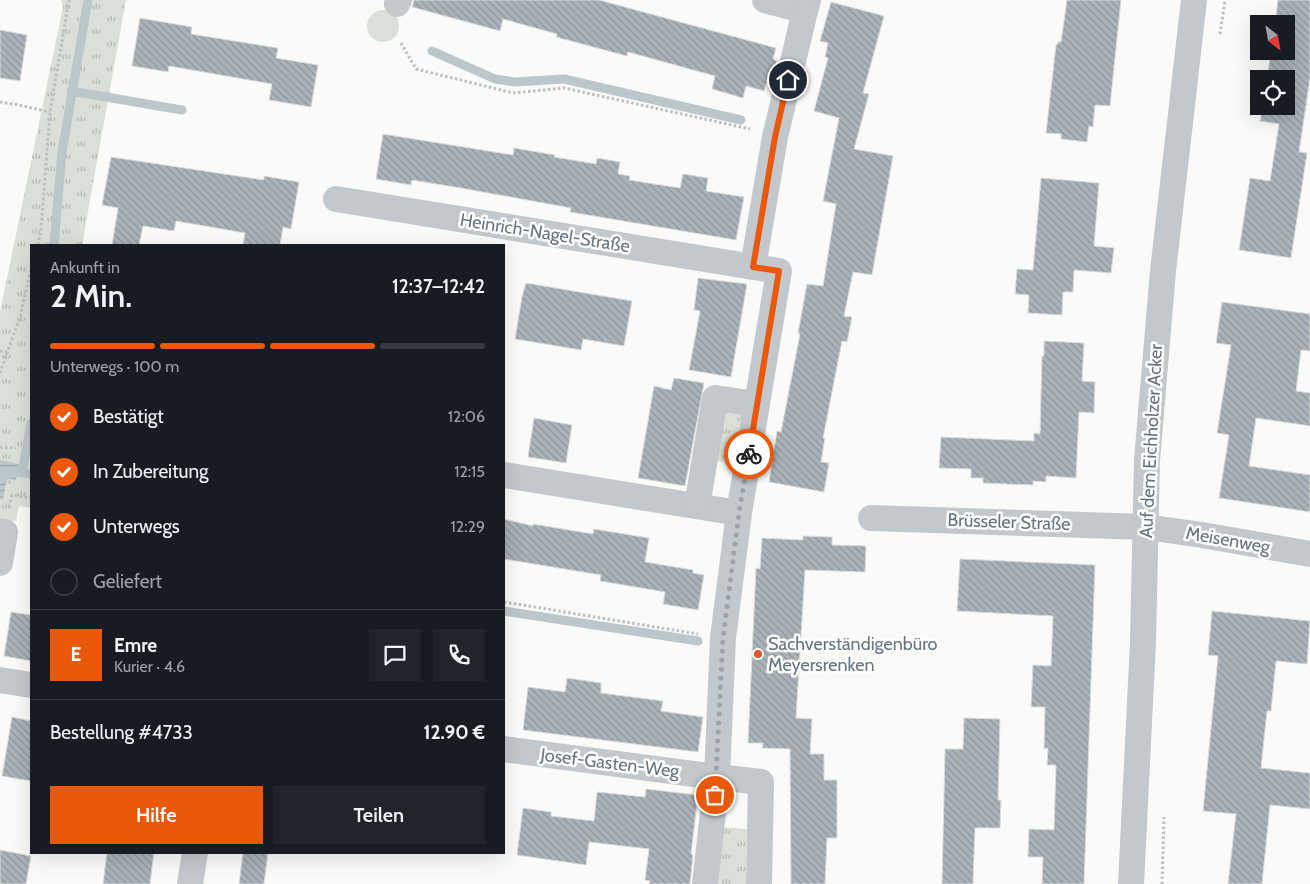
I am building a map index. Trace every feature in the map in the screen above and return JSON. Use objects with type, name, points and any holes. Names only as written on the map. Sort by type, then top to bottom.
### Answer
[{"type":"street","points":[[753,267],[776,135],[807,6],[765,0]]},
{"type":"street","name":"Auf dem Eichholzer Acker","points":[[1131,884],[1143,642],[1147,460],[1162,271],[1194,0]]},
{"type":"street","name":"Heinrich-Nagel-Straße","points":[[336,199],[779,271],[739,513]]},
{"type":"street","points":[[697,506],[715,398],[757,404]]},
{"type":"street","points":[[505,475],[739,513],[723,638],[717,777],[706,884]]},
{"type":"street","name":"Brüsseler Straße","points":[[871,518],[1146,527]]},
{"type":"street","name":"Meisenweg","points":[[1146,527],[1310,554]]},
{"type":"street","points":[[0,532],[5,532],[0,563]]},
{"type":"street","points":[[0,680],[30,685]]},
{"type":"street","name":"Josef-Gasten-Weg","points":[[505,749],[760,782],[759,884]]},
{"type":"street","points":[[190,884],[195,854]]},
{"type":"path","points":[[38,244],[41,230],[50,112],[69,0]]},
{"type":"path","points":[[1219,38],[1224,0]]},
{"type":"path","points":[[401,44],[416,69],[513,93],[564,88],[776,135]]},
{"type":"path","points":[[0,102],[19,104],[50,112]]},
{"type":"path","points":[[0,372],[20,317],[30,274]]},
{"type":"path","points":[[0,351],[7,352]]},
{"type":"path","points":[[0,447],[16,448]]},
{"type":"path","points":[[12,494],[30,498]]},
{"type":"path","points":[[505,602],[723,638]]},
{"type":"path","points":[[1162,884],[1164,815]]},
{"type":"green space","points":[[61,0],[126,0],[82,244],[30,244],[30,508],[19,506],[16,521],[0,519],[0,312],[63,7]]},
{"type":"green space","points":[[383,10],[394,15],[399,26],[394,37],[383,42],[372,37],[367,26],[372,15]]},
{"type":"green space","points":[[721,405],[745,409],[736,464],[712,460]]},
{"type":"green space","points":[[721,827],[747,829],[746,884],[712,884]]},
{"type":"shaded area","points":[[0,460],[19,464],[16,480],[7,479],[3,499],[0,499]]},
{"type":"building","points":[[414,0],[599,0],[776,48],[773,59],[777,61],[771,81],[767,80],[764,91],[746,86],[743,98],[712,89],[715,76],[628,52],[627,56],[556,37],[557,34],[503,19],[500,31],[412,7]]},
{"type":"building","points":[[1067,0],[1121,0],[1110,106],[1095,105],[1093,127],[1089,126],[1087,142],[1061,139],[1061,134],[1046,133],[1056,45],[1058,42],[1061,42]]},
{"type":"building","points":[[1278,0],[1310,0],[1310,78],[1299,152],[1307,153],[1291,258],[1239,250],[1250,178],[1270,181],[1279,124],[1260,121],[1261,115],[1295,115],[1295,70],[1268,70],[1270,60],[1295,60],[1295,15],[1276,15]]},
{"type":"building","points":[[831,2],[884,16],[863,93],[869,94],[854,149],[893,156],[872,275],[853,272],[844,316],[852,317],[847,342],[842,341],[823,438],[825,438],[821,462],[829,463],[824,492],[769,482],[777,431],[781,432],[800,334],[798,333],[807,284],[823,286],[836,204],[823,201],[839,118],[814,111],[828,58],[825,57],[828,43],[820,41]]},
{"type":"building","points":[[140,18],[192,27],[191,34],[278,48],[276,58],[318,65],[311,107],[269,100],[272,84],[169,66],[168,72],[132,66]]},
{"type":"building","points":[[0,30],[27,35],[20,81],[0,78]]},
{"type":"building","points":[[383,134],[513,155],[514,148],[596,164],[597,158],[620,162],[618,174],[630,176],[629,180],[680,188],[683,174],[708,178],[706,191],[744,197],[736,240],[570,212],[571,208],[455,187],[412,180],[411,185],[376,179]]},
{"type":"building","points":[[111,157],[264,180],[264,176],[299,182],[291,229],[283,227],[280,244],[243,244],[245,233],[176,221],[174,231],[143,226],[139,244],[112,244],[118,208],[102,205]]},
{"type":"building","points":[[1041,178],[1099,183],[1094,246],[1114,248],[1111,273],[1074,270],[1073,292],[1063,292],[1062,315],[1028,313],[1029,295],[1015,294],[1017,269],[1033,270]]},
{"type":"building","points":[[698,278],[747,284],[731,377],[689,370],[700,311],[694,310]]},
{"type":"building","points":[[526,283],[632,301],[624,346],[583,339],[581,350],[515,339]]},
{"type":"building","points":[[1222,302],[1310,314],[1310,351],[1301,350],[1296,391],[1310,393],[1310,426],[1256,418],[1249,466],[1310,475],[1310,512],[1219,498],[1229,435],[1217,433],[1231,345],[1216,343]]},
{"type":"building","points":[[1044,341],[1084,343],[1082,381],[1095,382],[1094,413],[1079,412],[1076,478],[1046,476],[1046,482],[1033,481],[1033,485],[983,483],[983,478],[971,478],[971,469],[939,468],[941,437],[1034,441],[1034,433],[1040,434]]},
{"type":"building","points":[[674,378],[704,383],[685,486],[638,478],[654,386],[671,390]]},
{"type":"building","points":[[534,418],[572,425],[566,463],[528,457]]},
{"type":"building","points":[[505,519],[533,526],[533,524],[593,534],[594,529],[649,538],[645,562],[693,570],[693,573],[704,575],[698,610],[663,604],[665,592],[600,581],[601,575],[505,559]]},
{"type":"building","points":[[803,536],[832,537],[832,545],[866,546],[865,572],[805,570],[796,718],[812,719],[810,754],[824,754],[824,780],[837,780],[837,838],[827,838],[825,884],[791,884],[790,749],[762,748],[763,743],[748,743],[756,568],[760,569],[762,538],[803,540]]},
{"type":"building","points":[[960,559],[1095,565],[1084,884],[1042,884],[1043,857],[1028,857],[1029,829],[1054,830],[1056,765],[1047,765],[1048,748],[1044,749],[1045,707],[1031,707],[1033,665],[1051,666],[1053,616],[957,611]]},
{"type":"building","points":[[1212,611],[1310,621],[1307,664],[1276,661],[1271,711],[1267,711],[1261,768],[1310,773],[1310,809],[1270,805],[1262,884],[1228,884],[1236,814],[1203,811],[1218,656],[1208,655]]},
{"type":"building","points":[[11,612],[30,615],[30,661],[4,656]]},
{"type":"building","points":[[567,678],[601,683],[601,693],[663,701],[661,711],[703,717],[698,752],[523,730],[528,687],[565,692]]},
{"type":"building","points":[[12,717],[30,721],[30,781],[2,776]]},
{"type":"building","points":[[964,718],[1000,719],[998,800],[1001,800],[1000,828],[975,828],[973,884],[942,884],[945,749],[963,749]]},
{"type":"building","points":[[646,789],[698,795],[691,854],[693,855],[690,884],[649,884],[650,881],[645,880],[649,849],[589,842],[586,865],[517,855],[523,808],[551,812],[551,816],[594,821],[597,792],[645,797]]},
{"type":"building","points":[[0,850],[31,856],[26,884],[0,884]]},
{"type":"building","points":[[107,854],[154,854],[150,884],[103,884]]},
{"type":"building","points":[[243,854],[268,854],[264,884],[239,884]]},
{"type":"waterway","points":[[54,244],[62,152],[88,0]]},
{"type":"waterway","points":[[432,51],[495,79],[515,82],[564,79],[741,120]]},
{"type":"waterway","points":[[71,91],[182,110]]},
{"type":"waterway","points":[[22,473],[30,429]]},
{"type":"waterway","points":[[0,476],[18,472],[30,474]]},
{"type":"waterway","points":[[505,611],[698,641]]},
{"type":"way so far","points":[[715,795],[723,638],[739,513],[749,454]]},
{"type":"place","name":"Sachverständigenbüro Meyersrenken","points":[[758,654]]},
{"type":"route","points":[[749,454],[779,271],[753,267],[775,137],[788,80]]}]
